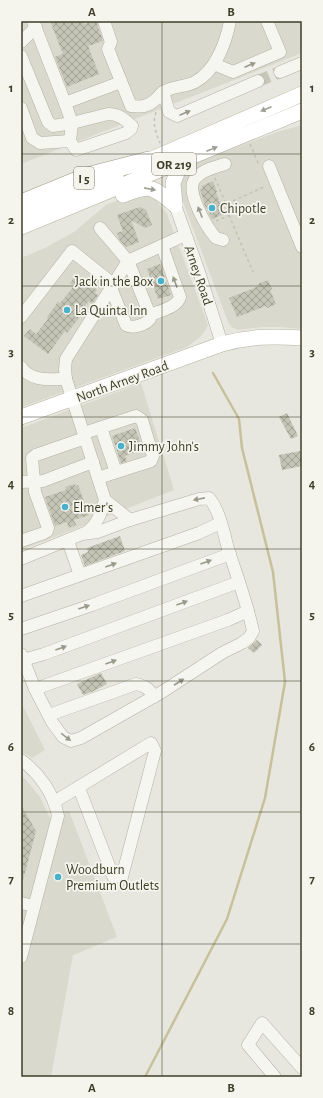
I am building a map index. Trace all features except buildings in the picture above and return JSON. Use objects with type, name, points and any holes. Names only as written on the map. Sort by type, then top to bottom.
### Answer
[{"type":"highway","name":"I 5","points":[[21,203],[87,176],[150,160]]},
{"type":"main road","name":"OR 219","points":[[21,214],[302,94]]},
{"type":"main road","name":"OR 219","points":[[21,227],[302,111]]},
{"type":"main road","points":[[175,205],[173,183],[182,161]]},
{"type":"main road","points":[[46,217],[100,204],[147,187],[157,191],[175,205]]},
{"type":"main road","name":"North Arney Road","points":[[21,417],[222,344],[260,336],[302,338]]},
{"type":"street","points":[[104,21],[111,42],[108,49],[131,106],[143,108],[151,104],[163,92],[196,82],[214,64],[225,42],[230,21]]},
{"type":"street","points":[[214,64],[233,72],[280,52],[267,21]]},
{"type":"street","points":[[21,42],[34,24]]},
{"type":"street","points":[[21,56],[48,122],[53,126],[72,123],[89,120],[108,114],[114,114],[120,116],[132,126],[131,129],[126,134],[76,150],[70,141],[72,123],[34,24]]},
{"type":"street","points":[[280,72],[302,63]]},
{"type":"street","points":[[163,92],[168,112],[176,116],[258,81]]},
{"type":"street","points":[[65,103],[121,82]]},
{"type":"street","points":[[21,108],[32,138],[40,143],[70,141]]},
{"type":"street","points":[[223,240],[216,238],[208,230],[204,223],[192,192],[192,184],[201,174],[226,164]]},
{"type":"street","points":[[264,166],[302,247]]},
{"type":"street","name":"Arney Road","points":[[175,205],[199,272],[222,344]]},
{"type":"street","points":[[21,317],[72,251],[112,286],[126,325],[133,327],[147,322],[150,319],[150,315],[128,261],[100,228]]},
{"type":"street","points":[[21,559],[68,541],[92,530],[95,526],[105,500],[66,379],[66,359],[128,261],[185,236]]},
{"type":"street","points":[[150,315],[174,306],[179,302],[180,297],[162,246]]},
{"type":"street","points":[[21,367],[33,377],[45,379],[66,379]]},
{"type":"street","points":[[21,541],[44,533],[48,528],[35,492],[32,458],[101,428],[136,416],[142,420],[153,456],[151,461],[98,478]]},
{"type":"street","points":[[101,428],[116,472]]},
{"type":"street","points":[[21,482],[43,481],[93,462]]},
{"type":"street","points":[[82,534],[98,532],[199,498],[209,498],[214,503],[239,582],[253,631],[249,638],[242,643],[222,653],[154,697],[81,738],[71,741],[63,737],[49,715],[35,689],[22,657],[44,654],[239,582]]},
{"type":"street","points":[[105,500],[130,520]]},
{"type":"street","points":[[21,596],[199,533],[220,523]]},
{"type":"street","points":[[68,541],[80,575]]},
{"type":"street","points":[[21,629],[92,605],[230,554]]},
{"type":"street","points":[[35,689],[248,612]]},
{"type":"street","points":[[49,715],[136,684],[144,685],[154,697]]},
{"type":"street","points":[[54,802],[151,743],[155,751],[122,877],[113,876],[79,788]]},
{"type":"street","points":[[21,760],[37,774],[48,790],[54,802],[58,816],[21,956]]},
{"type":"street","points":[[21,903],[34,906]]},
{"type":"street","points":[[275,1077],[248,1045],[262,1023],[302,1068]]},
{"type":"path","points":[[160,143],[156,132],[154,119],[163,92]]},
{"type":"path","points":[[250,144],[264,166]]},
{"type":"path","points":[[211,169],[226,204],[268,185]]},
{"type":"path","points":[[229,215],[253,272]]},
{"type":"shaded area","points":[[21,21],[302,21],[302,53],[21,164]]},
{"type":"shaded area","points":[[302,125],[302,329],[261,327],[238,330],[231,327],[228,322],[180,194],[181,177],[186,169],[193,164],[277,132]]},
{"type":"shaded area","points":[[133,194],[153,196],[167,214],[208,325],[205,331],[187,347],[22,407],[21,258],[45,248],[74,232],[106,205]]},
{"type":"shaded area","points":[[141,383],[174,490],[21,550],[21,428]]},
{"type":"shaded area","points":[[21,702],[45,750],[32,758],[21,751]]},
{"type":"shaded area","name":"Woodburn Premium Outlets","points":[[21,775],[40,797],[50,818],[69,811],[117,937],[73,955],[51,1077],[21,1077]]},
{"type":"waterway","points":[[145,1077],[227,919],[265,798],[285,682],[273,572],[242,448],[239,419],[213,373]]},
{"type":"tunnel","points":[[258,81],[280,72]]},
{"type":"place","name":"Chipotle","points":[[212,208]]},
{"type":"place","name":"Jack in the Box","points":[[161,281]]},
{"type":"place","name":"La Quinta Inn","points":[[67,310]]},
{"type":"place","name":"Jimmy John's","points":[[121,446]]},
{"type":"place","name":"Elmer's","points":[[65,507]]},
{"type":"place","name":"Woodburn Premium Outlets","points":[[58,877]]}]
